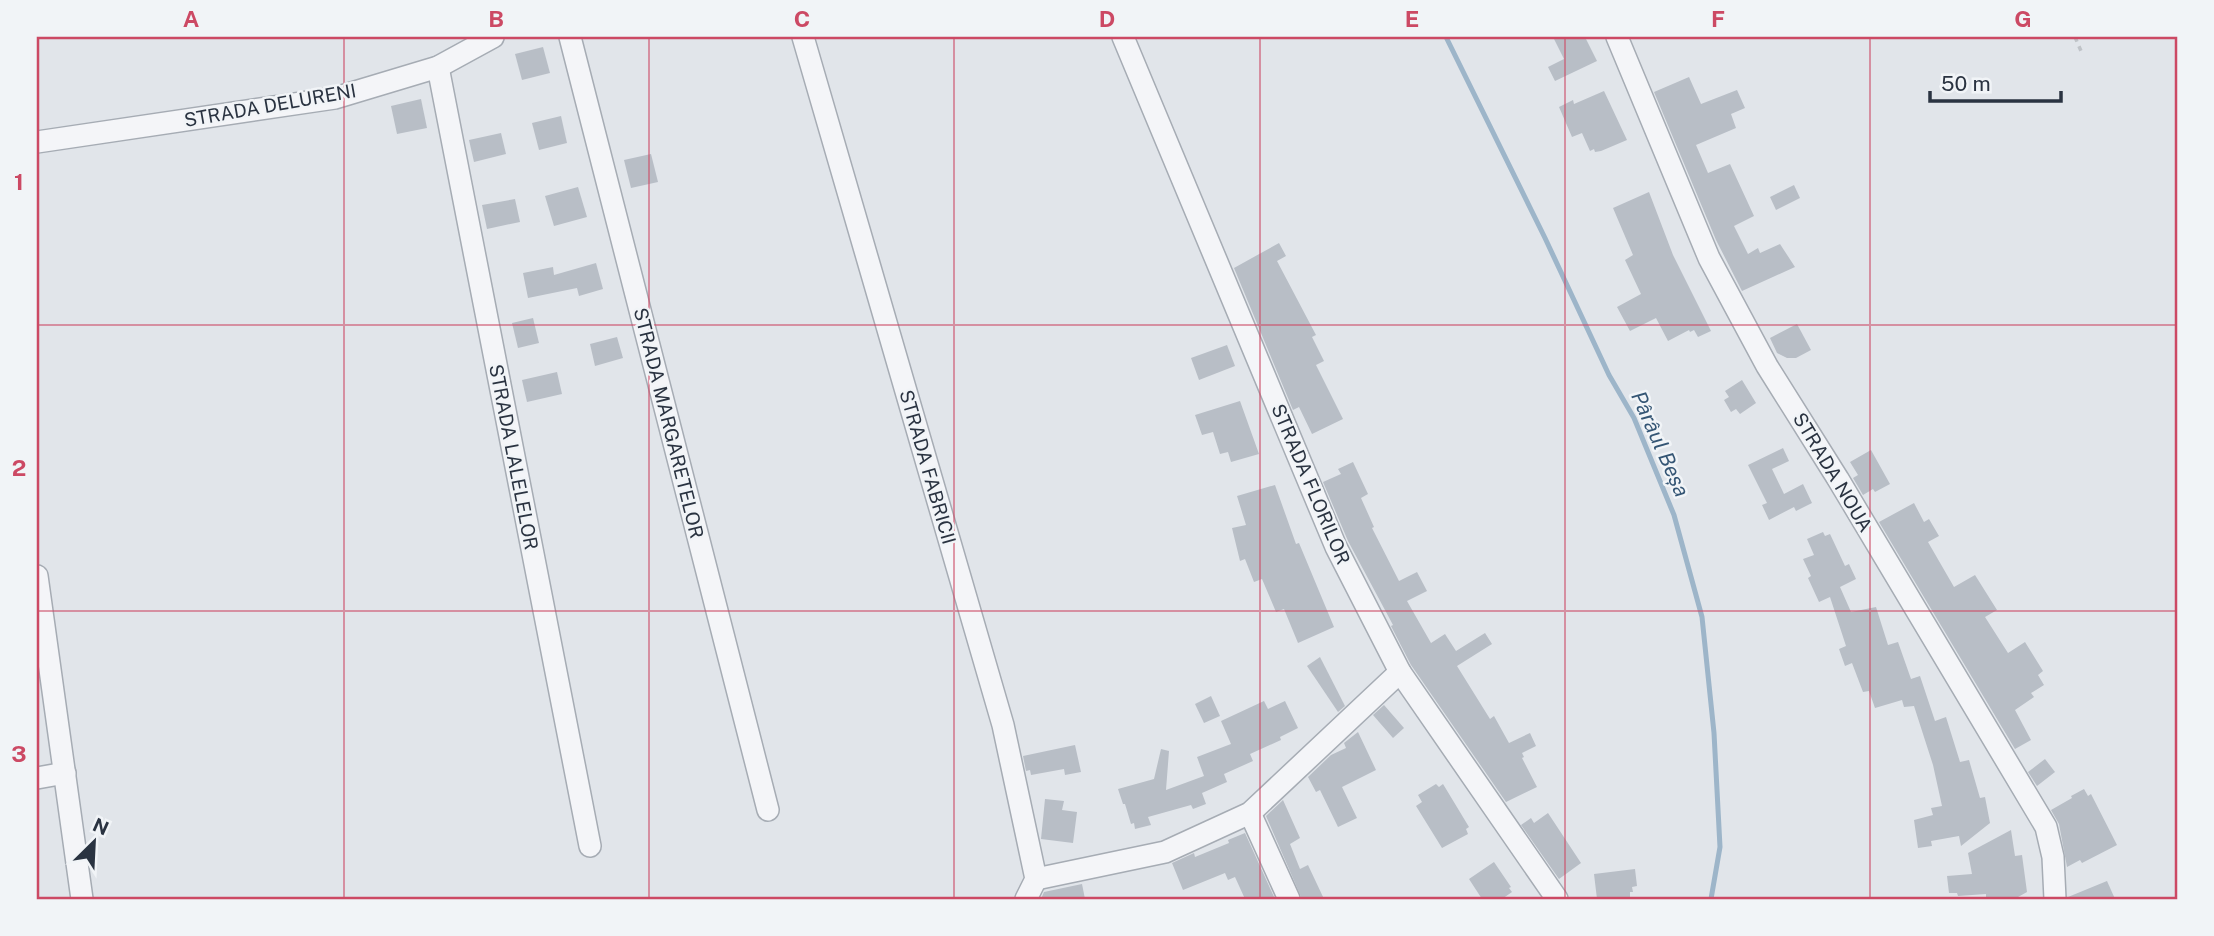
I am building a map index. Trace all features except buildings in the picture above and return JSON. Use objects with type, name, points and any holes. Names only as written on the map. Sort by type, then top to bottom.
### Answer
[{"type":"street","name":"STRADA DELURENI","points":[[37,142],[335,98],[438,67],[493,37]]},
{"type":"street","name":"STRADA MARGARETELOR","points":[[570,37],[768,810]]},
{"type":"street","name":"STRADA FABRICII","points":[[803,37],[1003,725],[1036,879]]},
{"type":"street","name":"STRADA FLORILOR","points":[[1123,37],[1336,547],[1400,672],[1557,899]]},
{"type":"street","name":"STRADA NOUA","points":[[1617,37],[1709,258],[1767,366],[2046,827],[2053,857],[2055,899]]},
{"type":"street","name":"STRADA LALELELOR","points":[[438,67],[590,846]]},
{"type":"street","points":[[37,576],[82,899]]},
{"type":"street","points":[[1026,899],[1036,879],[1165,852],[1250,813],[1400,672]]},
{"type":"street","points":[[37,778],[65,773]]},
{"type":"street","points":[[1250,813],[1289,899]]},
{"type":"path","points":[[2075,37],[2081,51]]},
{"type":"waterway","name":"Pârâul Beșa","points":[[1446,37],[1609,375],[1634,418],[1674,515],[1702,617],[1714,733],[1720,847],[1711,899]]}]
